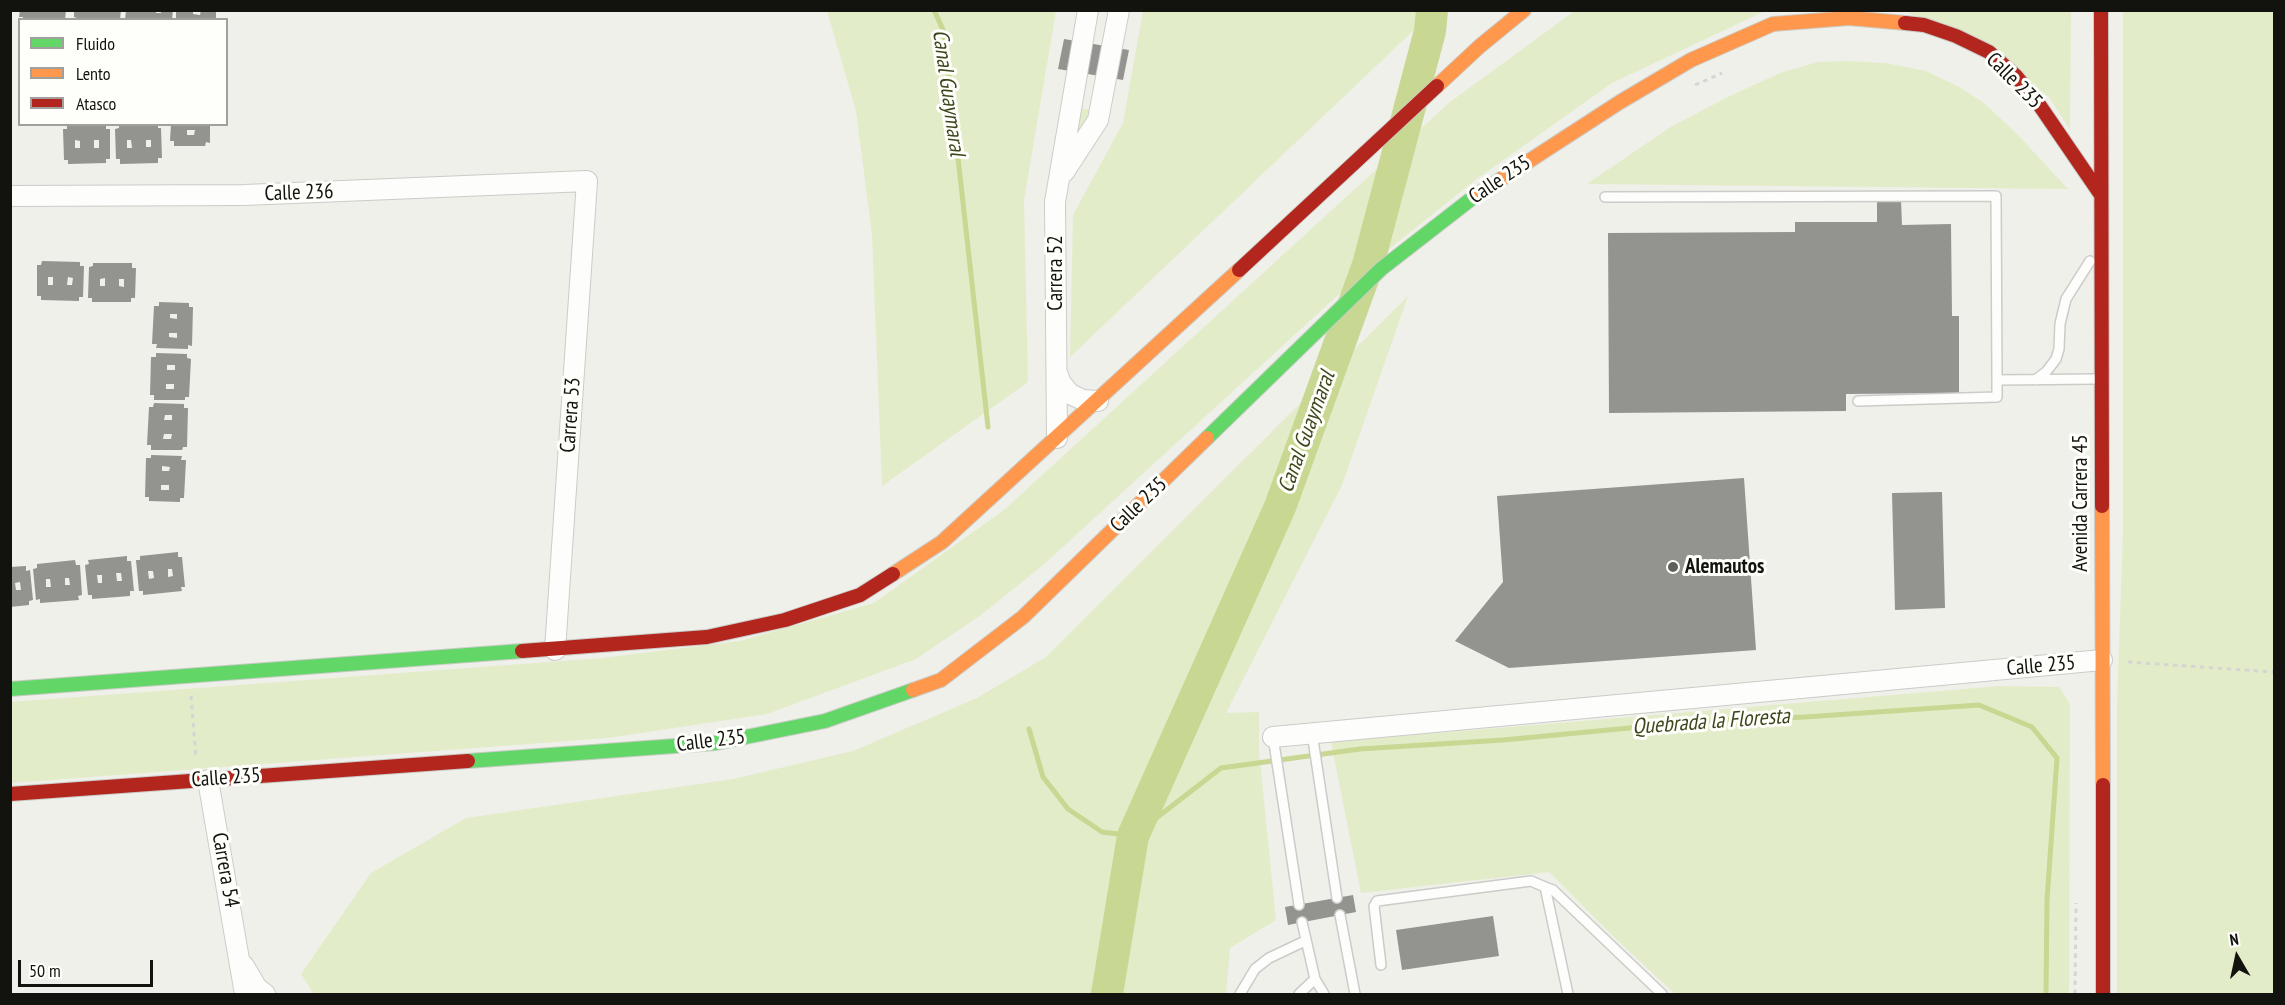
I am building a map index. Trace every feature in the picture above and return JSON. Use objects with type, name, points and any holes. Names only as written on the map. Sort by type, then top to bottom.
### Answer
[{"type":"main road","points":[[10,689],[707,637],[785,620],[860,595],[942,542],[1098,401],[1480,46],[1524,10]]},
{"type":"main road","points":[[1773,24],[1817,10]]},
{"type":"main road","name":"Avenida Carrera 45","points":[[2101,10],[2103,994]]},
{"type":"main road","name":"Calle 235","points":[[10,794],[202,774],[716,743],[825,721],[940,680],[1023,616],[1381,269],[1481,192],[1620,102],[1691,60],[1773,24],[1849,18],[1895,21],[1924,25],[1956,36],[1989,52],[2016,76],[2038,103],[2101,195]]},
{"type":"street","name":"Carrera 52","points":[[1057,438],[1055,202],[1088,10]]},
{"type":"street","name":"Carrera 52","points":[[1059,179],[1098,120],[1119,10]]},
{"type":"street","points":[[1070,115],[1077,104],[1088,101],[1096,107],[1098,120]]},
{"type":"street","name":"Calle 236","points":[[10,196],[244,195],[587,181]]},
{"type":"street","name":"Carrera 53","points":[[555,650],[587,181]]},
{"type":"street","name":"Carrera 52","points":[[1056,367],[1061,383],[1070,394],[1083,400],[1098,401]]},
{"type":"street","name":"Calle 235","points":[[1273,737],[2102,660]]},
{"type":"street","name":"Carrera 54","points":[[202,774],[241,961],[245,994]]},
{"type":"street","name":"Carrera 54","points":[[241,961],[257,988],[266,994]]},
{"type":"lane","points":[[1605,197],[1996,196],[1997,397],[1858,401]]},
{"type":"lane","points":[[2035,380],[2046,372],[2056,359],[2066,298],[2101,244]]},
{"type":"lane","points":[[1997,380],[2102,379]]},
{"type":"lane","points":[[1312,733],[1337,897]]},
{"type":"lane","points":[[1273,737],[1299,905]]},
{"type":"lane","points":[[1381,965],[1374,906],[1377,901],[1531,881],[1553,890],[1662,994]]},
{"type":"lane","points":[[1545,887],[1568,994]]},
{"type":"lane","points":[[1340,915],[1355,994]]},
{"type":"lane","points":[[1302,922],[1315,979],[1324,994]]},
{"type":"lane","points":[[1240,994],[1255,969],[1269,958],[1305,941]]},
{"type":"lane","points":[[1299,994],[1315,979]]},
{"type":"path","points":[[1685,90],[1728,70]]},
{"type":"path","points":[[2102,660],[2274,672]]},
{"type":"path","points":[[190,689],[202,774]]},
{"type":"green space","points":[[1576,10],[1765,11],[1612,83],[1478,178],[1384,253],[1042,566],[981,615],[916,659],[767,714],[608,738],[11,783],[11,702],[602,658],[740,641],[874,603],[1004,510],[1450,102]]},
{"type":"green space","points":[[827,11],[1056,11],[1024,200],[1028,382],[882,486],[872,235],[856,111]]},
{"type":"green space","points":[[1143,11],[1434,11],[1070,357],[1073,215],[1123,123]]},
{"type":"green space","points":[[1906,11],[2071,11],[2070,130],[2049,97]]},
{"type":"green space","points":[[2123,11],[2274,11],[2274,994],[2117,994],[2117,704],[2123,533]]},
{"type":"green space","points":[[1818,62],[1885,63],[1926,71],[1959,87],[1984,103],[2017,134],[2068,189],[1587,184],[1669,128],[1728,97],[1780,73]]},
{"type":"green space","points":[[1088,109],[1092,115],[1070,145],[1079,110]]},
{"type":"green space","points":[[1408,296],[1342,485],[1226,713],[1259,712],[1259,751],[1276,920],[1230,948],[1226,994],[314,994],[301,974],[371,873],[466,818],[733,779],[853,751],[977,698],[1046,657]]},
{"type":"green space","points":[[2000,686],[2059,687],[2070,704],[2069,994],[1675,994],[1549,872],[1361,893],[1331,742]]},
{"type":"building","points":[[20,10],[66,10],[65,18],[19,17]]},
{"type":"building","points":[[74,10],[121,10],[120,18],[74,17]]},
{"type":"building","points":[[126,10],[156,10],[156,13],[161,13],[161,10],[173,10],[172,18],[125,18]]},
{"type":"building","points":[[176,10],[193,10],[193,14],[200,15],[201,10],[216,10],[216,18],[176,18]]},
{"type":"building","points":[[1064,39],[1129,50],[1123,80],[1058,69]]},
{"type":"building","points":[[67,126],[106,126],[106,129],[110,129],[110,159],[106,159],[106,163],[68,164],[68,160],[64,160],[63,129],[67,129]],"holes":[[[75,140],[80,141],[80,148],[75,148]],[[94,140],[99,140],[99,148],[94,148]]]},
{"type":"building","points":[[119,126],[158,126],[161,128],[162,158],[158,158],[158,163],[120,164],[120,159],[116,159],[115,129]],"holes":[[[127,140],[131,140],[132,148],[127,148]],[[146,140],[151,140],[151,147],[146,147]]]},
{"type":"building","points":[[171,126],[210,126],[210,143],[206,142],[205,146],[174,146],[174,141],[170,141]],"holes":[[[187,130],[195,130],[194,135],[187,135]]]},
{"type":"building","points":[[1877,200],[1901,200],[1902,225],[1951,224],[1952,316],[1959,316],[1959,393],[1846,394],[1846,411],[1609,413],[1608,233],[1795,232],[1795,222],[1877,222]]},
{"type":"building","points":[[42,261],[80,262],[80,266],[84,266],[83,297],[79,297],[79,301],[41,300],[41,296],[37,296],[37,265],[41,265]],"holes":[[[48,277],[53,277],[53,285],[48,285]],[[68,277],[73,278],[72,285],[67,285]]]},
{"type":"building","points":[[93,263],[132,263],[132,268],[136,268],[135,298],[131,298],[131,302],[92,302],[92,298],[88,298],[89,267],[93,266]],"holes":[[[105,278],[105,286],[100,286],[100,279]],[[119,279],[124,279],[124,287],[119,286]]]},
{"type":"building","points":[[159,302],[189,303],[189,307],[193,307],[192,346],[188,345],[188,349],[156,348],[157,344],[152,344],[154,306],[159,306]],"holes":[[[170,314],[177,314],[177,319],[170,318]],[[169,333],[177,333],[177,338],[169,337]]]},
{"type":"building","points":[[156,353],[187,354],[187,358],[191,359],[189,397],[185,397],[185,400],[154,400],[154,395],[150,395],[151,357],[156,357]],"holes":[[[167,365],[175,365],[175,370],[167,370]],[[166,384],[174,384],[174,389],[166,389]]]},
{"type":"building","points":[[154,403],[184,404],[184,408],[188,408],[187,447],[183,447],[182,450],[151,450],[151,445],[147,445],[149,407],[153,407]],"holes":[[[165,415],[172,415],[172,420],[164,420]],[[164,434],[172,434],[171,439],[163,439]]]},
{"type":"building","points":[[151,455],[182,456],[181,460],[186,460],[184,498],[180,498],[180,502],[149,501],[149,497],[145,497],[146,458],[151,458]],"holes":[[[162,466],[170,467],[169,471],[162,471]],[[161,485],[169,485],[169,490],[161,490]]]},
{"type":"building","points":[[1744,478],[1756,650],[1509,668],[1455,641],[1503,582],[1497,496]]},
{"type":"building","points":[[1942,492],[1945,608],[1895,610],[1892,493]]},
{"type":"building","points":[[178,552],[178,557],[182,557],[185,587],[181,587],[182,591],[143,595],[143,591],[139,591],[136,560],[140,560],[140,556]],"holes":[[[168,569],[172,569],[173,576],[168,577]],[[148,571],[153,571],[154,578],[149,579]]]},
{"type":"building","points":[[127,556],[127,561],[131,561],[134,591],[130,591],[130,596],[92,599],[92,595],[88,595],[85,565],[89,564],[88,560]],"holes":[[[116,573],[121,573],[122,581],[117,581]],[[97,575],[102,575],[102,583],[98,583]]]},
{"type":"building","points":[[75,560],[76,565],[80,565],[82,595],[78,596],[79,600],[40,603],[40,599],[36,600],[33,569],[37,568],[37,564]],"holes":[[[65,578],[69,578],[70,585],[65,585]],[[46,579],[50,579],[51,587],[46,587]]]},
{"type":"building","points":[[26,566],[26,571],[30,570],[33,600],[29,601],[29,605],[10,607],[10,567]],"holes":[[[20,582],[21,590],[16,590],[15,583]]]},
{"type":"building","points":[[1353,895],[1356,912],[1288,925],[1285,907]]},
{"type":"building","points":[[1493,916],[1499,956],[1402,970],[1396,930]]},
{"type":"waterway","name":"Canal Guaymaral","points":[[934,10],[944,32],[988,427]]},
{"type":"waterway","name":"Canal Guaymaral","points":[[1107,994],[1133,836],[1280,507],[1368,265],[1430,31],[1432,10]]},
{"type":"waterway","name":"Quebrada la Floresta","points":[[1029,729],[1043,777],[1068,809],[1102,832],[1133,836],[1221,768],[1360,749],[1503,740],[1703,721],[1805,717],[1979,705],[2032,727],[2057,758],[2047,900],[2046,994]]},
{"type":"traffic: fast","points":[[1207,438],[1381,269],[1475,196]]},
{"type":"traffic: fast","points":[[10,689],[522,651]]},
{"type":"traffic: fast","points":[[468,761],[716,743],[825,721],[913,690]]},
{"type":"traffic: slow","points":[[1437,86],[1480,46],[1524,10]]},
{"type":"traffic: slow","points":[[1475,196],[1620,102],[1691,60],[1773,24],[1849,18],[1905,23]]},
{"type":"traffic: slow","points":[[893,574],[942,542],[1239,270]]},
{"type":"traffic: slow","points":[[913,690],[941,680],[1023,617],[1207,438]]},
{"type":"traffic: slow","points":[[2102,506],[2103,785]]},
{"type":"traffic: jam","points":[[2101,10],[2102,506]]},
{"type":"traffic: jam","points":[[1905,23],[1924,25],[1956,36],[1989,52],[2016,76],[2038,103],[2101,195]]},
{"type":"traffic: jam","points":[[1239,270],[1437,86]]},
{"type":"traffic: jam","points":[[522,651],[707,637],[785,620],[860,595],[893,574]]},
{"type":"traffic: jam","points":[[10,794],[468,761]]},
{"type":"traffic: jam","points":[[2103,785],[2103,994]]},
{"type":"place","name":"Alemautos","points":[[1673,567]]}]
